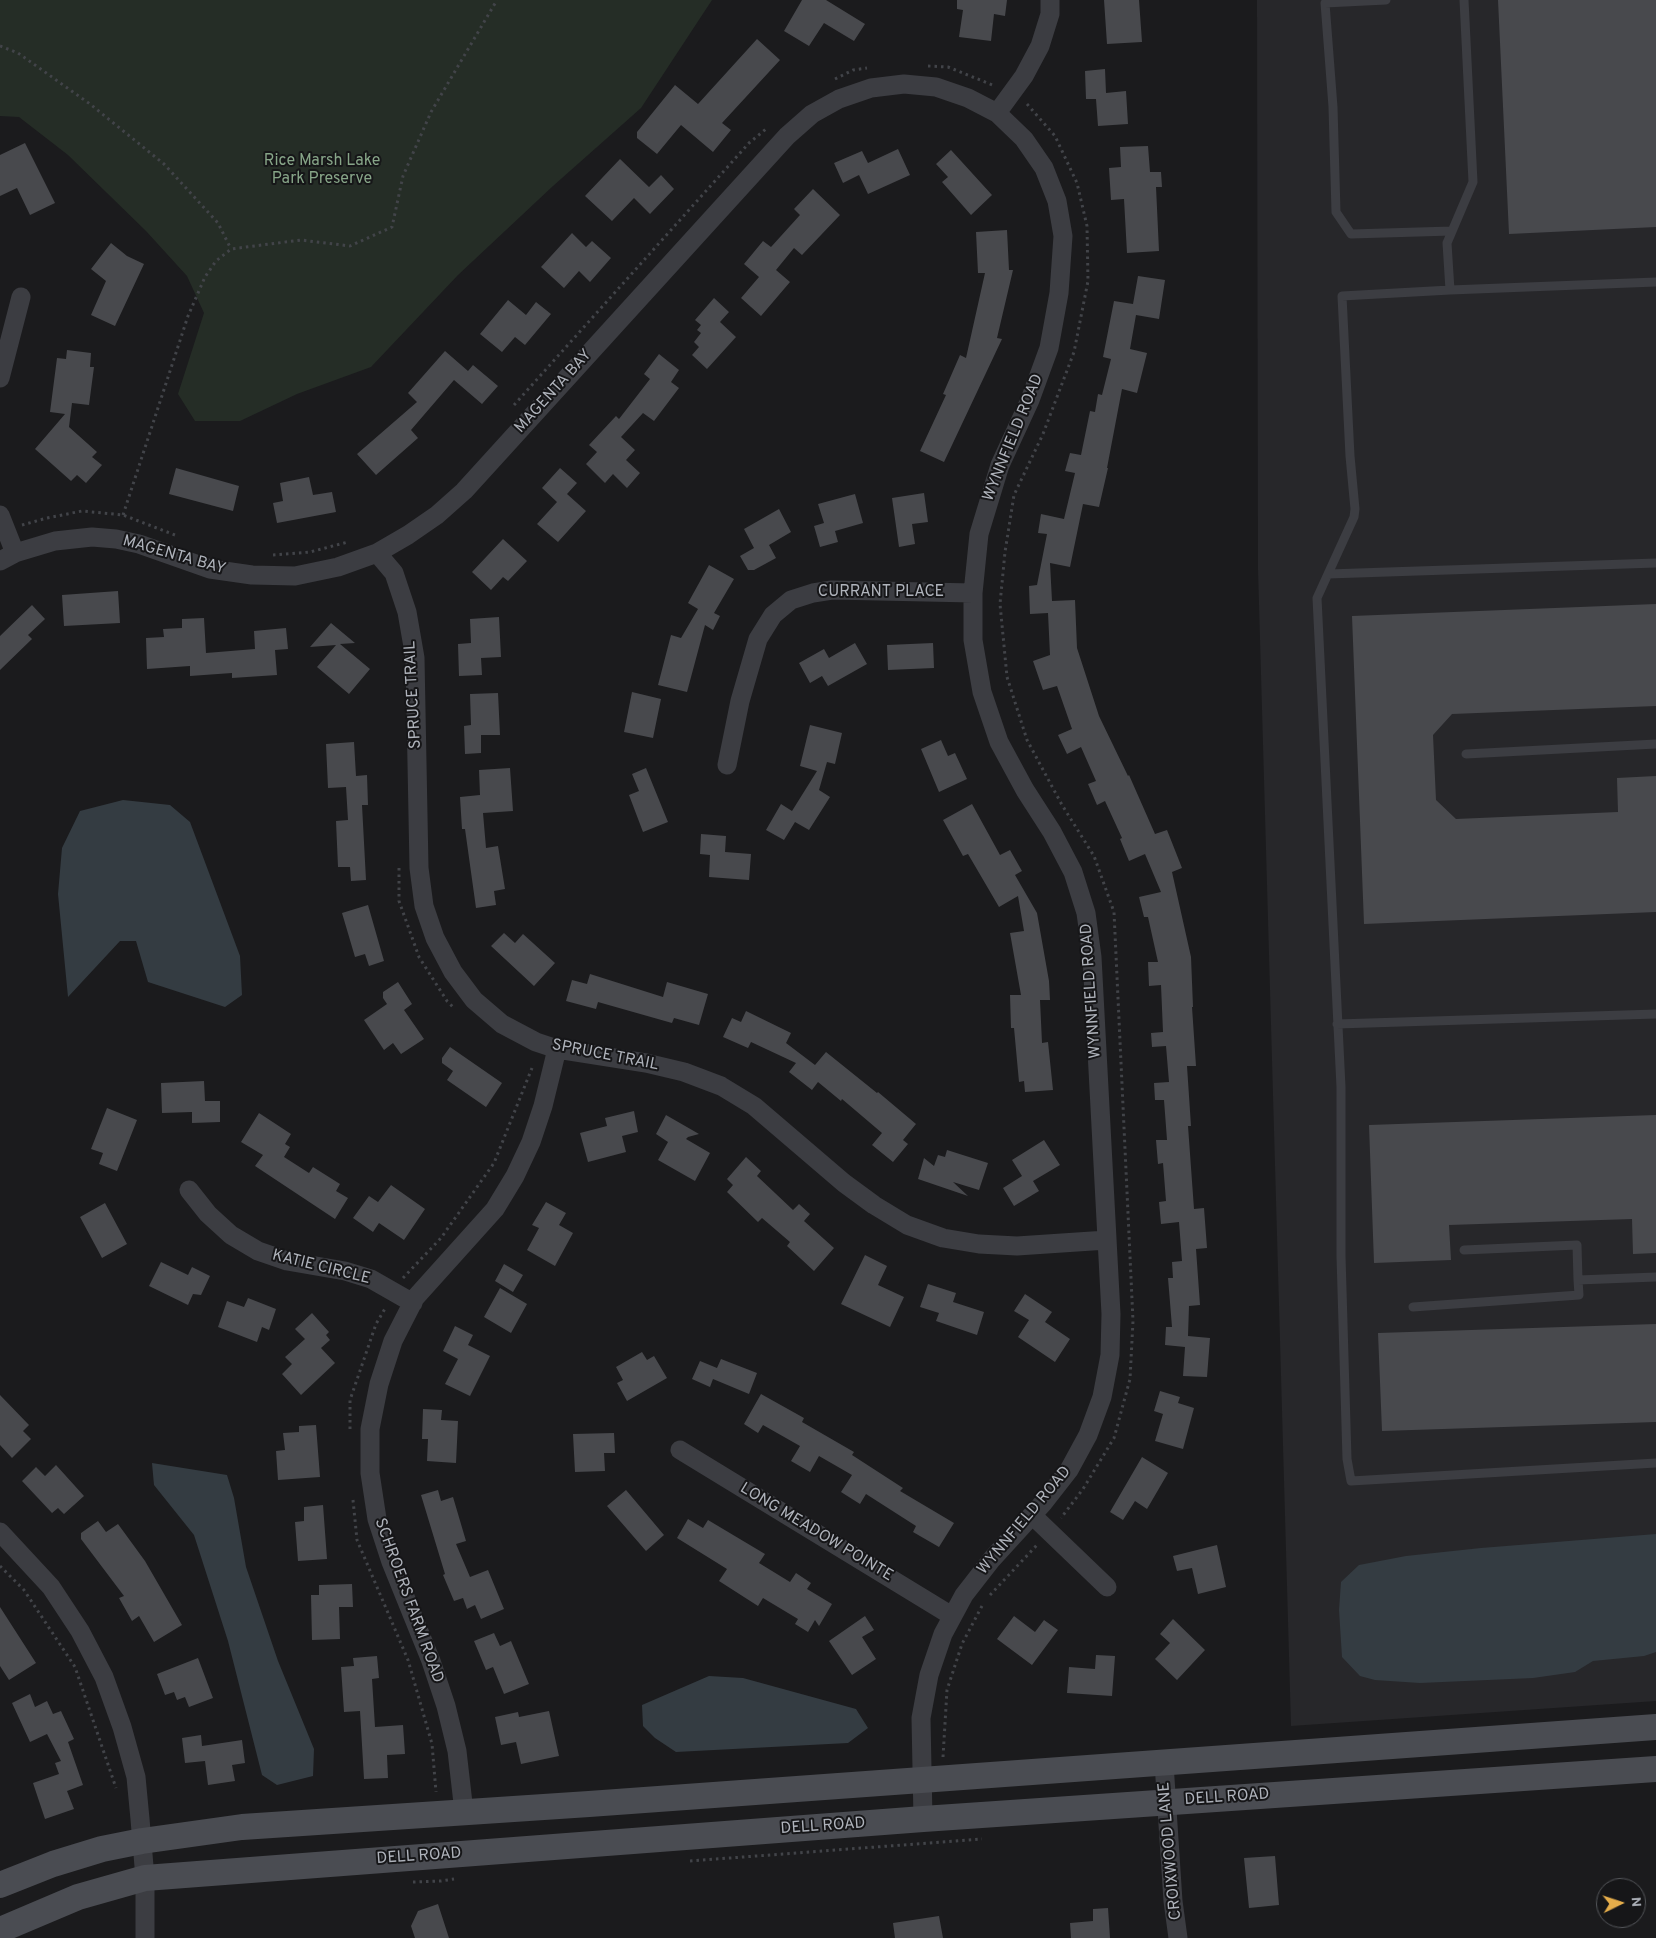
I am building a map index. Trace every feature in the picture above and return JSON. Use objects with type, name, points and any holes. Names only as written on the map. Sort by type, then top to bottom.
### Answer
[{"type":"main road","points":[[0,1885],[78,1856],[142,1841],[242,1827],[1656,1727]]},
{"type":"main road","name":"DELL ROAD","points":[[0,1930],[78,1897],[145,1878],[923,1819],[1656,1769]]},
{"type":"street","points":[[997,113],[1024,76],[1040,46],[1050,14],[1050,0]]},
{"type":"street","name":"MAGENTA BAY","points":[[8,557],[55,541],[92,537],[116,539],[139,544],[210,570],[252,575],[295,576],[338,568],[377,553],[437,515],[464,491],[787,136],[812,114],[839,99],[871,88],[904,84],[936,87],[968,98],[997,113],[1024,139],[1034,154]]},
{"type":"street","name":"WYNNFIELD ROAD","points":[[923,1819],[921,1718],[929,1675],[943,1634],[964,1595],[992,1559],[1069,1470],[1088,1435],[1102,1396],[1110,1355],[1107,1240],[1092,957],[1086,913],[1073,872],[1052,832],[1025,790],[999,742],[982,692],[973,640],[973,594],[979,534],[1000,465],[1030,400],[1049,348],[1060,293],[1063,236],[1057,201],[1044,168],[1034,154]]},
{"type":"street","points":[[0,378],[21,297]]},
{"type":"street","points":[[3,523],[8,557]]},
{"type":"street","name":"SPRUCE TRAIL","points":[[377,553],[394,573],[407,612],[416,658],[419,868],[424,906],[435,938],[453,972],[474,1000],[502,1024],[536,1042],[555,1057],[646,1063],[684,1072],[720,1086],[754,1106],[844,1183],[874,1205],[907,1225],[943,1238],[979,1244],[1017,1246],[1107,1240]]},
{"type":"street","name":"CURRANT PLACE","points":[[728,765],[740,701],[758,639],[773,616],[790,600],[832,590],[973,594]]},
{"type":"street","name":"SCHROERS FARM ROAD","points":[[464,1812],[457,1751],[446,1706],[431,1661],[388,1553],[377,1519],[370,1473],[370,1429],[379,1384],[393,1341],[415,1298],[471,1238],[495,1209],[515,1176],[531,1142],[543,1106],[555,1057]]},
{"type":"street","name":"KATIE CIRCLE","points":[[189,1190],[208,1214],[231,1234],[258,1252],[287,1261],[345,1271],[371,1279],[413,1303]]},
{"type":"street","name":"LONG MEADOW POINTE","points":[[680,1450],[952,1616]]},
{"type":"street","points":[[1032,1515],[1107,1586]]},
{"type":"street","points":[[0,1532],[50,1587],[80,1631],[104,1677],[122,1727],[136,1777],[145,1878],[145,1938]]},
{"type":"street","name":"CROIXWOOD LANE","points":[[1164,1763],[1173,1902],[1178,1938]]},
{"type":"lane","points":[[1386,0],[1325,3],[1332,107],[1336,212],[1351,234],[1452,231]]},
{"type":"lane","points":[[1450,290],[1447,243],[1473,182],[1464,0]]},
{"type":"lane","points":[[1656,282],[1342,296],[1350,456],[1355,509],[1354,517],[1317,598],[1335,964],[1336,1024],[1341,1088],[1340,1256],[1347,1459],[1351,1481],[1656,1463]]},
{"type":"lane","points":[[1328,574],[1656,563]]},
{"type":"lane","points":[[1466,754],[1656,744]]},
{"type":"lane","points":[[1336,1024],[1656,1014]]},
{"type":"lane","points":[[1413,1307],[1580,1295],[1577,1245],[1464,1250]]},
{"type":"lane","points":[[1578,1280],[1656,1277]]},
{"type":"path","points":[[123,514],[188,316],[204,277],[216,261],[231,249],[301,240],[350,246],[392,227],[403,176],[431,112],[498,0]]},
{"type":"path","points":[[0,46],[18,53],[90,104],[164,164],[218,223],[231,249]]},
{"type":"path","points":[[921,65],[948,67],[996,86]]},
{"type":"path","points":[[830,82],[853,70],[870,68]]},
{"type":"path","points":[[1019,100],[1027,104],[1055,136],[1077,183],[1087,226],[1088,281],[1074,352],[1043,434],[1014,496],[1005,552],[1000,604],[1007,677],[1027,740],[1062,805],[1094,856],[1114,912],[1133,1321],[1130,1379],[1114,1438],[1083,1489],[1060,1520]]},
{"type":"path","points":[[509,411],[750,143],[771,125]]},
{"type":"path","points":[[3,523],[47,518],[82,511],[123,514],[176,535]]},
{"type":"path","points":[[265,556],[310,552],[351,541]]},
{"type":"path","points":[[399,863],[399,902],[419,957],[447,1001],[458,1012]]},
{"type":"path","points":[[402,1278],[441,1238],[494,1163],[536,1059],[555,1057]]},
{"type":"path","points":[[350,1435],[350,1400],[376,1324],[389,1301]]},
{"type":"path","points":[[352,1490],[357,1540],[408,1660],[432,1744],[436,1793]]},
{"type":"path","points":[[942,1757],[947,1690],[962,1644],[985,1600],[1041,1541]]},
{"type":"path","points":[[0,1566],[24,1590],[75,1667],[116,1784],[117,1793]]},
{"type":"shaded area","points":[[1257,0],[1656,0],[1656,1701],[1291,1726],[1258,569]]},
{"type":"shaded area","points":[[123,800],[170,805],[190,822],[240,956],[242,995],[225,1007],[148,982],[136,941],[120,941],[68,997],[58,894],[62,848],[80,811]]},
{"type":"shaded area","points":[[152,1463],[227,1475],[234,1498],[246,1567],[278,1661],[314,1749],[313,1776],[277,1785],[262,1775],[228,1641],[194,1535],[154,1485]]},
{"type":"shaded area","points":[[1656,1534],[1656,1652],[1644,1656],[1593,1661],[1575,1672],[1533,1678],[1420,1683],[1375,1680],[1360,1676],[1342,1657],[1339,1610],[1341,1582],[1359,1565],[1406,1556],[1481,1548]]},
{"type":"shaded area","points":[[709,1676],[743,1678],[856,1709],[868,1728],[848,1743],[676,1752],[655,1738],[643,1726],[642,1705]]},
{"type":"green space","name":"Rice Marsh Lake Park Preserve","points":[[0,0],[712,0],[641,108],[553,186],[458,275],[371,367],[297,394],[240,421],[195,421],[178,394],[204,313],[187,276],[146,231],[68,155],[19,117],[0,116]]},
{"type":"building","points":[[802,0],[826,0],[865,24],[854,41],[824,23],[809,46],[784,31]]},
{"type":"building","points":[[957,0],[1007,0],[1005,16],[994,14],[991,41],[959,37],[963,10],[957,9]]},
{"type":"building","points":[[1104,0],[1139,0],[1142,42],[1107,44]]},
{"type":"building","points":[[1498,0],[1656,0],[1656,227],[1509,234]]},
{"type":"building","points":[[757,39],[780,60],[722,123],[731,130],[713,152],[681,125],[657,154],[637,138],[637,132],[675,85],[698,104]]},
{"type":"building","points":[[1105,69],[1106,93],[1126,91],[1128,124],[1098,126],[1096,99],[1086,99],[1085,71]]},
{"type":"building","points":[[25,143],[55,203],[30,215],[17,188],[0,196],[0,155]]},
{"type":"building","points":[[1148,146],[1150,172],[1161,172],[1162,187],[1156,187],[1159,251],[1127,253],[1124,199],[1111,200],[1109,168],[1121,167],[1120,147]]},
{"type":"building","points":[[898,149],[910,175],[868,194],[859,175],[843,183],[834,163],[862,151],[868,163]]},
{"type":"building","points":[[951,150],[992,195],[971,215],[942,182],[948,177],[936,164]]},
{"type":"building","points":[[620,159],[649,187],[661,175],[674,189],[650,214],[634,198],[612,221],[585,196]]},
{"type":"building","points":[[813,189],[840,215],[802,255],[794,248],[776,270],[790,282],[761,316],[741,298],[759,277],[744,264],[763,241],[771,247],[800,215],[794,209]]},
{"type":"building","points":[[1007,230],[1009,270],[1013,270],[997,338],[1002,339],[944,462],[920,451],[946,395],[943,394],[960,355],[966,358],[985,273],[978,273],[976,232]]},
{"type":"building","points":[[572,233],[586,247],[592,241],[611,258],[590,282],[579,271],[564,288],[541,267]]},
{"type":"building","points":[[111,243],[127,256],[144,264],[115,326],[91,315],[106,281],[91,269]]},
{"type":"building","points":[[1138,276],[1165,280],[1159,319],[1136,315],[1130,349],[1147,353],[1137,393],[1122,389],[1099,507],[1083,504],[1070,567],[1050,563],[1052,601],[1075,600],[1077,648],[1099,716],[1129,775],[1155,834],[1167,830],[1182,868],[1172,872],[1191,957],[1196,1066],[1187,1066],[1191,1126],[1188,1126],[1194,1209],[1204,1208],[1207,1248],[1196,1249],[1200,1305],[1189,1306],[1188,1336],[1210,1338],[1207,1377],[1183,1376],[1185,1347],[1165,1345],[1166,1327],[1172,1327],[1168,1278],[1173,1278],[1172,1262],[1182,1261],[1179,1222],[1161,1224],[1159,1202],[1166,1201],[1163,1163],[1158,1164],[1156,1140],[1167,1140],[1164,1100],[1155,1100],[1154,1083],[1169,1082],[1166,1046],[1152,1047],[1151,1033],[1163,1032],[1161,985],[1149,986],[1148,962],[1158,962],[1148,917],[1144,917],[1139,897],[1161,892],[1145,854],[1129,861],[1120,839],[1122,838],[1105,801],[1097,805],[1088,784],[1096,781],[1081,747],[1067,754],[1058,735],[1072,729],[1057,686],[1043,690],[1033,661],[1050,655],[1048,613],[1030,614],[1029,586],[1037,585],[1047,534],[1038,533],[1041,514],[1064,519],[1075,473],[1065,471],[1070,453],[1081,455],[1090,411],[1095,412],[1098,394],[1102,395],[1111,359],[1103,357],[1114,301],[1133,304]]},
{"type":"building","points":[[714,298],[729,312],[720,322],[736,337],[707,369],[692,355],[699,347],[694,342],[701,333],[697,330],[701,325],[695,320]]},
{"type":"building","points":[[508,300],[526,315],[536,302],[551,314],[525,345],[515,337],[502,352],[480,334]]},
{"type":"building","points":[[67,350],[91,353],[90,367],[94,367],[89,405],[72,403],[69,427],[97,452],[92,457],[102,465],[86,483],[77,475],[71,481],[35,449],[65,414],[50,412],[57,358],[66,359]]},
{"type":"building","points":[[445,351],[468,371],[473,365],[498,386],[482,404],[454,380],[411,430],[418,438],[376,475],[357,454],[417,402],[408,393]]},
{"type":"building","points":[[659,354],[679,370],[671,382],[679,388],[654,421],[643,413],[621,437],[635,450],[626,460],[640,473],[627,488],[613,474],[605,483],[586,464],[597,452],[589,445],[616,416],[619,419],[650,379],[644,374]]},
{"type":"building","points":[[176,468],[239,486],[233,511],[169,494]]},
{"type":"building","points":[[560,468],[577,483],[567,494],[586,511],[558,542],[537,524],[557,502],[542,488]]},
{"type":"building","points":[[309,477],[313,495],[332,492],[336,512],[277,523],[273,503],[283,501],[280,483]]},
{"type":"building","points":[[924,493],[928,522],[912,524],[915,544],[899,547],[892,498]]},
{"type":"building","points":[[855,494],[863,523],[835,531],[838,542],[820,547],[814,526],[824,523],[818,504]]},
{"type":"building","points":[[779,509],[791,532],[769,545],[776,558],[754,570],[748,570],[740,556],[754,548],[744,529]]},
{"type":"building","points":[[503,539],[527,561],[508,581],[503,577],[491,590],[472,572]]},
{"type":"building","points":[[709,565],[734,579],[714,613],[720,616],[713,630],[705,625],[687,692],[658,685],[671,635],[681,638],[698,609],[688,603]]},
{"type":"building","points":[[118,591],[120,623],[64,626],[62,595]]},
{"type":"building","points":[[1656,604],[1656,706],[1452,714],[1433,735],[1436,800],[1456,819],[1618,812],[1617,778],[1656,776],[1656,912],[1364,924],[1352,616]]},
{"type":"building","points":[[32,605],[45,619],[28,635],[32,639],[0,670],[0,636]]},
{"type":"building","points":[[499,617],[501,657],[481,658],[482,675],[459,676],[458,644],[471,643],[470,619]]},
{"type":"building","points":[[204,618],[206,653],[255,649],[254,631],[286,628],[288,649],[275,650],[277,675],[232,678],[232,673],[190,676],[190,666],[147,669],[146,638],[164,637],[163,629],[182,628],[182,619]]},
{"type":"building","points":[[331,623],[355,643],[340,644],[370,669],[349,694],[317,667],[336,645],[310,647]]},
{"type":"building","points":[[855,643],[867,664],[828,686],[822,676],[810,683],[799,663],[824,649],[829,658]]},
{"type":"building","points":[[933,643],[934,668],[888,670],[887,645]]},
{"type":"building","points":[[632,692],[661,699],[653,738],[624,732]]},
{"type":"building","points":[[498,693],[500,735],[481,735],[481,753],[465,754],[464,726],[471,725],[470,694]]},
{"type":"building","points":[[810,725],[842,733],[835,764],[827,762],[819,790],[830,797],[809,830],[795,822],[784,840],[766,830],[781,804],[792,811],[817,771],[800,766]]},
{"type":"building","points":[[941,740],[948,756],[955,753],[967,779],[939,792],[921,749]]},
{"type":"building","points":[[354,742],[356,776],[367,775],[368,805],[362,805],[366,880],[351,881],[350,867],[338,867],[336,821],[348,820],[346,787],[328,788],[326,744]]},
{"type":"building","points":[[510,768],[513,811],[483,813],[486,848],[498,846],[505,889],[494,891],[496,905],[476,908],[465,829],[462,829],[460,797],[480,795],[479,770]]},
{"type":"building","points":[[646,768],[668,822],[643,832],[629,795],[639,791],[632,774]]},
{"type":"building","points":[[972,804],[1000,855],[1010,850],[1022,871],[1015,875],[1037,913],[1049,981],[1050,1000],[1040,1000],[1042,1043],[1048,1042],[1053,1090],[1025,1092],[1024,1081],[1019,1082],[1014,1028],[1011,1028],[1010,995],[1021,995],[1010,933],[1024,931],[1018,896],[999,907],[968,854],[963,856],[943,820]]},
{"type":"building","points":[[701,834],[726,836],[725,852],[751,854],[749,880],[709,877],[710,855],[700,854]]},
{"type":"building","points":[[368,905],[384,961],[369,966],[365,954],[355,957],[342,913]]},
{"type":"building","points":[[504,933],[515,943],[523,934],[555,963],[534,986],[491,946]]},
{"type":"building","points":[[590,974],[663,997],[667,982],[708,994],[699,1025],[674,1018],[672,1023],[598,1002],[596,1009],[566,1001],[572,980],[587,984]]},
{"type":"building","points":[[398,982],[412,1004],[404,1010],[424,1039],[401,1054],[393,1043],[384,1050],[364,1020],[387,1004],[383,998],[383,992]]},
{"type":"building","points":[[746,1011],[791,1033],[786,1043],[815,1065],[826,1052],[916,1124],[903,1140],[908,1144],[893,1162],[872,1145],[882,1133],[842,1099],[841,1101],[818,1082],[812,1090],[789,1072],[796,1063],[751,1042],[748,1048],[723,1037],[732,1018],[741,1022]]},
{"type":"building","points":[[450,1047],[502,1083],[486,1107],[447,1080],[453,1071],[442,1063],[442,1058]]},
{"type":"building","points":[[204,1081],[205,1101],[220,1101],[220,1122],[192,1123],[192,1112],[162,1113],[161,1083]]},
{"type":"building","points":[[107,1108],[137,1120],[117,1171],[99,1164],[103,1153],[91,1149]]},
{"type":"building","points":[[634,1111],[638,1132],[622,1136],[626,1152],[588,1162],[580,1133],[607,1126],[605,1118]]},
{"type":"building","points":[[259,1113],[291,1134],[285,1144],[290,1147],[284,1157],[309,1173],[313,1167],[340,1184],[336,1191],[348,1198],[335,1219],[255,1166],[263,1155],[241,1142]]},
{"type":"building","points":[[666,1115],[699,1134],[686,1139],[710,1153],[695,1181],[658,1160],[668,1142],[656,1134]]},
{"type":"building","points":[[1656,1115],[1656,1253],[1633,1254],[1632,1219],[1449,1225],[1451,1260],[1374,1263],[1369,1125]]},
{"type":"building","points":[[1044,1140],[1060,1165],[1033,1181],[1039,1191],[1014,1206],[1003,1188],[1022,1176],[1012,1160]]},
{"type":"building","points":[[947,1150],[988,1163],[979,1190],[953,1182],[968,1196],[918,1179],[924,1158],[934,1166],[938,1155],[945,1157]]},
{"type":"building","points":[[746,1157],[761,1171],[757,1176],[793,1210],[799,1204],[810,1214],[804,1221],[834,1248],[814,1271],[787,1246],[790,1242],[762,1218],[758,1222],[727,1192],[733,1185],[727,1179]]},
{"type":"building","points":[[391,1185],[425,1209],[404,1240],[379,1223],[373,1232],[353,1218],[369,1196],[378,1202]]},
{"type":"building","points":[[546,1202],[566,1213],[559,1225],[573,1233],[555,1266],[527,1250],[539,1228],[532,1225]]},
{"type":"building","points":[[105,1203],[127,1244],[102,1258],[80,1217]]},
{"type":"building","points":[[865,1255],[887,1266],[878,1285],[904,1297],[890,1327],[841,1304]]},
{"type":"building","points":[[161,1262],[188,1275],[192,1267],[210,1276],[201,1295],[193,1294],[188,1305],[149,1286]]},
{"type":"building","points":[[504,1264],[523,1275],[513,1292],[495,1281]]},
{"type":"building","points":[[928,1284],[956,1293],[953,1302],[984,1312],[977,1335],[936,1321],[939,1313],[920,1307]]},
{"type":"building","points":[[500,1288],[527,1304],[511,1333],[484,1317]]},
{"type":"building","points":[[1025,1294],[1052,1312],[1045,1322],[1070,1339],[1055,1362],[1018,1337],[1029,1320],[1014,1311]]},
{"type":"building","points":[[248,1298],[276,1309],[269,1330],[262,1327],[257,1342],[218,1327],[227,1301],[244,1307]]},
{"type":"building","points":[[312,1313],[329,1332],[326,1335],[330,1340],[321,1348],[335,1363],[301,1395],[282,1374],[292,1364],[285,1357],[305,1339],[295,1329]]},
{"type":"building","points":[[1656,1324],[1656,1422],[1382,1431],[1378,1333]]},
{"type":"building","points":[[455,1326],[473,1335],[468,1345],[490,1356],[470,1396],[445,1384],[458,1359],[443,1351]]},
{"type":"building","points":[[642,1352],[647,1360],[654,1356],[667,1378],[627,1401],[617,1383],[623,1380],[616,1367]]},
{"type":"building","points":[[721,1359],[757,1373],[749,1394],[713,1379],[710,1387],[692,1379],[700,1361],[717,1368]]},
{"type":"building","points":[[1160,1391],[1180,1397],[1178,1403],[1194,1408],[1183,1449],[1155,1441],[1163,1414],[1154,1411]]},
{"type":"building","points":[[761,1394],[804,1418],[802,1422],[854,1452],[852,1455],[903,1488],[900,1491],[954,1523],[939,1547],[913,1532],[916,1526],[866,1494],[860,1504],[841,1492],[852,1475],[819,1456],[810,1472],[791,1461],[800,1446],[763,1425],[758,1433],[744,1424]]},
{"type":"building","points":[[0,1395],[29,1425],[23,1431],[31,1439],[12,1458],[0,1445]]},
{"type":"building","points":[[423,1409],[442,1410],[441,1420],[458,1421],[456,1463],[427,1461],[428,1439],[422,1439]]},
{"type":"building","points":[[316,1425],[320,1477],[278,1480],[276,1451],[285,1450],[283,1433],[299,1432],[299,1426]]},
{"type":"building","points":[[614,1433],[615,1453],[604,1453],[605,1471],[575,1472],[573,1434]]},
{"type":"building","points":[[1142,1457],[1168,1473],[1147,1509],[1135,1501],[1123,1520],[1110,1512]]},
{"type":"building","points":[[56,1465],[84,1496],[64,1514],[58,1508],[52,1513],[22,1481],[36,1467],[45,1476]]},
{"type":"building","points":[[438,1490],[441,1501],[453,1497],[466,1541],[456,1544],[470,1577],[488,1570],[504,1609],[481,1619],[475,1605],[467,1609],[463,1598],[454,1601],[443,1575],[445,1574],[421,1495]]},
{"type":"building","points":[[626,1490],[664,1535],[646,1551],[607,1506]]},
{"type":"building","points":[[323,1505],[327,1559],[298,1561],[295,1522],[304,1521],[304,1507]]},
{"type":"building","points":[[688,1519],[703,1528],[708,1520],[765,1554],[759,1563],[790,1582],[796,1573],[811,1583],[807,1589],[832,1604],[819,1626],[815,1620],[808,1632],[795,1624],[798,1619],[763,1598],[758,1606],[719,1581],[727,1569],[677,1538]]},
{"type":"building","points":[[98,1521],[106,1532],[118,1524],[145,1561],[182,1625],[154,1642],[139,1616],[132,1621],[119,1598],[124,1596],[81,1539],[81,1533]]},
{"type":"building","points":[[1217,1545],[1226,1587],[1198,1594],[1192,1568],[1177,1571],[1173,1556]]},
{"type":"building","points":[[352,1584],[353,1607],[339,1607],[340,1639],[312,1640],[311,1595],[319,1595],[319,1585]]},
{"type":"building","points":[[0,1607],[36,1663],[9,1680],[0,1666]]},
{"type":"building","points":[[865,1616],[874,1630],[862,1637],[876,1659],[852,1675],[829,1641]]},
{"type":"building","points":[[1014,1616],[1035,1632],[1044,1620],[1058,1630],[1032,1665],[997,1639]]},
{"type":"building","points":[[1173,1619],[1205,1650],[1177,1680],[1155,1659],[1170,1643],[1160,1634]]},
{"type":"building","points":[[494,1633],[500,1646],[511,1641],[529,1684],[504,1694],[493,1667],[486,1670],[474,1641]]},
{"type":"building","points":[[1096,1655],[1115,1656],[1112,1696],[1067,1693],[1069,1667],[1095,1669]]},
{"type":"building","points":[[377,1656],[379,1678],[372,1679],[375,1727],[403,1725],[405,1754],[387,1755],[388,1778],[364,1779],[360,1711],[344,1712],[341,1667],[354,1666],[353,1658]]},
{"type":"building","points":[[198,1658],[213,1698],[189,1707],[185,1697],[177,1700],[174,1692],[165,1695],[157,1674]]},
{"type":"building","points":[[30,1694],[35,1707],[47,1701],[53,1714],[61,1711],[74,1739],[68,1742],[83,1785],[67,1791],[74,1809],[45,1819],[33,1783],[59,1774],[55,1763],[61,1761],[47,1734],[30,1742],[12,1703]]},
{"type":"building","points":[[549,1711],[559,1756],[521,1764],[516,1742],[501,1745],[495,1717],[518,1712],[519,1717]]},
{"type":"building","points":[[201,1735],[202,1746],[242,1740],[245,1763],[232,1765],[235,1781],[208,1785],[205,1761],[185,1763],[182,1738]]},
{"type":"building","points":[[1275,1856],[1279,1905],[1249,1908],[1244,1858]]},
{"type":"building","points":[[438,1904],[449,1938],[415,1938],[411,1926],[418,1911]]},
{"type":"building","points":[[1108,1908],[1110,1938],[1071,1938],[1070,1923],[1093,1921],[1093,1909]]},
{"type":"building","points":[[939,1916],[943,1938],[895,1938],[893,1923]]}]
